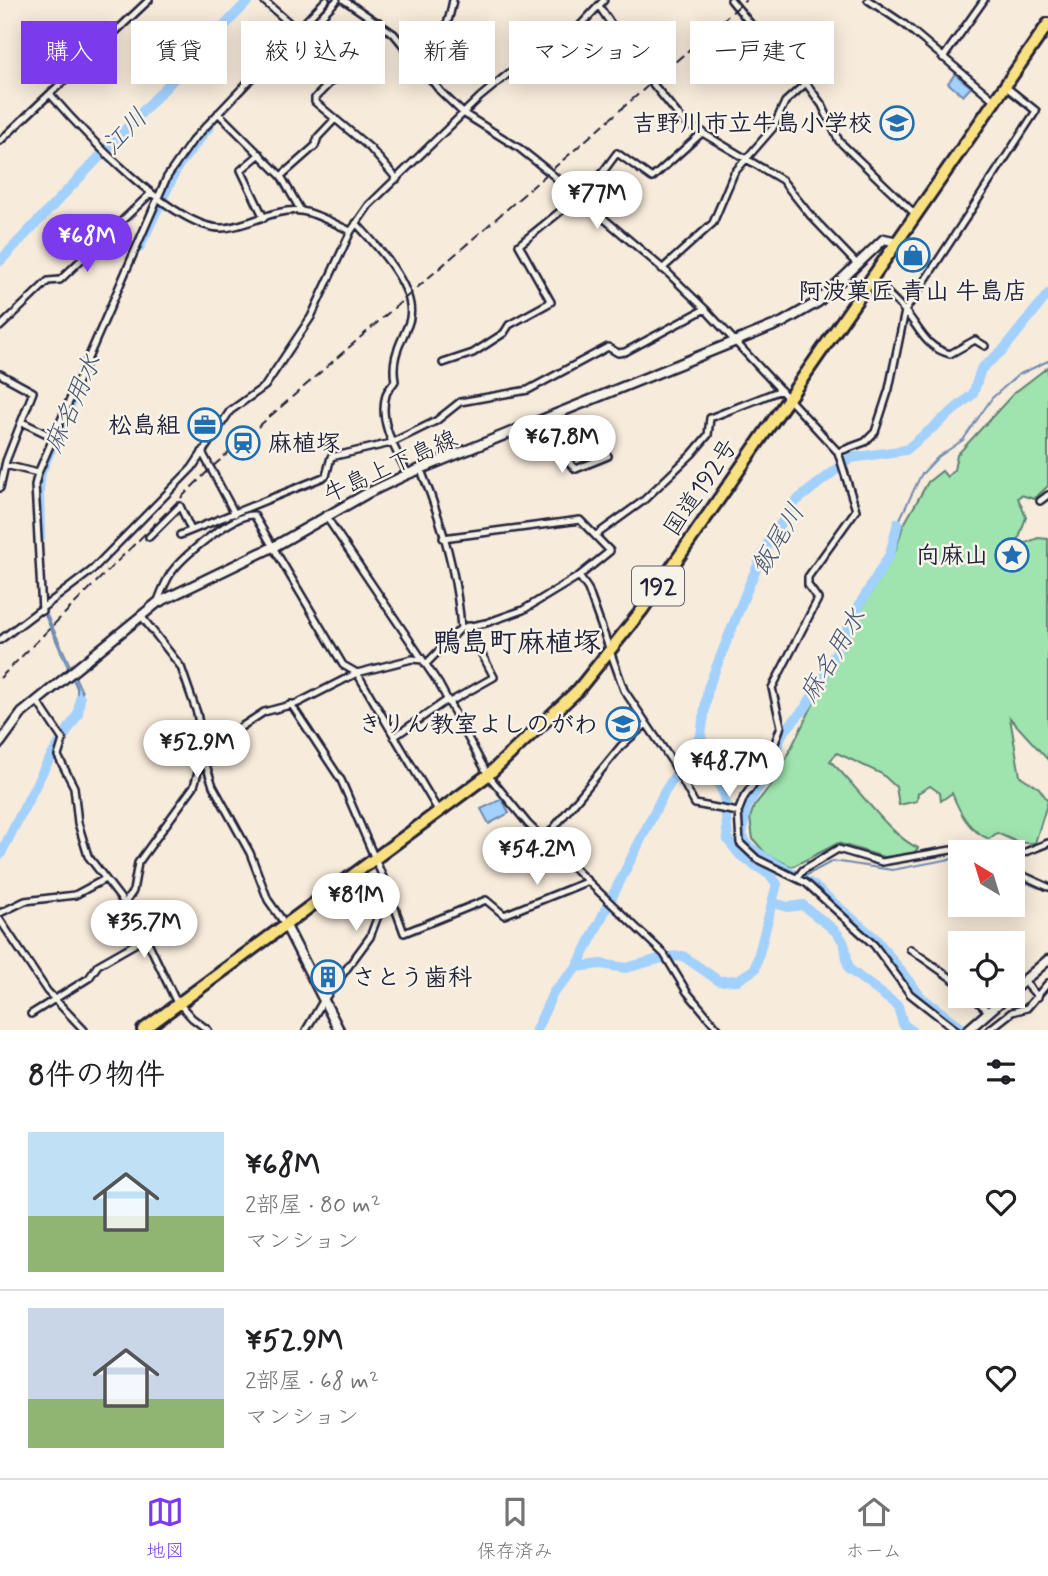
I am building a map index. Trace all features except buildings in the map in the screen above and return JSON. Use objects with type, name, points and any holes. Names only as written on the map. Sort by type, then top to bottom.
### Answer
[{"type":"highway","name":"国道192号","points":[[143,1030],[488,775],[569,699],[642,610],[784,394],[873,279],[1048,24]]},
{"type":"main road","name":"牛島上下島線","points":[[0,743],[22,713],[157,603],[275,546],[325,516],[408,474],[783,322],[818,302],[884,239],[898,242]]},
{"type":"main road","points":[[285,924],[339,1030]]},
{"type":"main road","points":[[1025,980],[1048,960]]},
{"type":"main road","points":[[969,1030],[994,1008]]},
{"type":"street","points":[[0,141],[149,0]]},
{"type":"street","points":[[308,21],[326,0]]},
{"type":"street","points":[[312,21],[337,0]]},
{"type":"street","points":[[344,0],[377,21]]},
{"type":"street","points":[[449,21],[453,0]]},
{"type":"street","points":[[0,640],[42,611],[91,571],[170,493],[230,411],[269,381],[311,317],[356,223],[397,179],[463,113],[537,50],[577,29],[604,0]]},
{"type":"street","points":[[731,0],[748,21]]},
{"type":"street","points":[[868,0],[904,24],[995,100]]},
{"type":"street","points":[[943,58],[984,0]]},
{"type":"street","points":[[264,1],[287,21]]},
{"type":"street","points":[[599,6],[644,73],[684,122],[746,156],[782,180],[810,215],[857,264]]},
{"type":"street","points":[[385,28],[399,42]]},
{"type":"street","points":[[42,611],[35,485],[38,473],[181,155],[249,84]]},
{"type":"street","points":[[329,84],[315,98],[370,148],[397,179]]},
{"type":"street","points":[[434,84],[463,113],[519,148],[662,269],[705,309],[838,454],[846,488],[856,510],[808,578],[808,585],[818,599],[772,688],[781,726],[767,766],[744,797],[738,811],[740,843],[757,859],[799,876],[874,945],[910,994],[956,1030]]},
{"type":"street","points":[[662,269],[713,223],[734,173],[773,128],[785,102],[805,84]]},
{"type":"street","points":[[807,84],[822,105],[839,141],[916,215]]},
{"type":"street","points":[[838,454],[865,442],[875,432],[889,388],[905,311],[1036,111],[1005,86]]},
{"type":"street","points":[[50,94],[94,141],[150,194],[205,225],[219,228],[301,211],[351,231]]},
{"type":"street","points":[[220,114],[281,176],[301,211]]},
{"type":"street","points":[[281,176],[315,146],[318,137],[335,119]]},
{"type":"street","points":[[443,363],[473,353],[504,333],[509,324],[551,302],[519,245],[580,198],[617,153],[652,178],[703,132]]},
{"type":"street","points":[[260,154],[241,170],[264,218]]},
{"type":"street","points":[[0,327],[48,281],[60,280],[150,194]]},
{"type":"street","points":[[356,223],[394,268],[404,287],[410,315],[392,363],[395,381],[386,393],[385,419],[391,443],[408,474]]},
{"type":"street","points":[[873,279],[905,311],[916,331],[940,351],[950,354],[975,340],[985,346]]},
{"type":"street","points":[[180,535],[326,476],[331,457],[391,443],[436,421],[460,402],[528,390],[608,347],[618,353],[625,352],[705,309]]},
{"type":"street","points":[[0,374],[33,392],[5,465],[0,488]]},
{"type":"street","points":[[596,535],[643,501],[692,454],[708,435],[710,418],[784,394]]},
{"type":"street","points":[[552,417],[576,469],[608,456]]},
{"type":"street","points":[[22,422],[53,437]]},
{"type":"street","points":[[202,452],[237,519]]},
{"type":"street","points":[[5,465],[38,473]]},
{"type":"street","points":[[394,737],[448,702],[494,677],[464,627],[436,508],[421,470]]},
{"type":"street","points":[[1040,501],[1048,495]]},
{"type":"street","points":[[149,537],[180,506],[191,530]]},
{"type":"street","points":[[157,603],[169,576],[180,562],[237,519],[254,515],[275,546],[343,665],[357,673],[439,812]]},
{"type":"street","points":[[325,516],[425,662],[488,775],[544,840],[666,957],[687,992],[719,1030]]},
{"type":"street","points":[[425,662],[464,627],[523,610],[579,576],[610,551],[580,520],[443,538]]},
{"type":"street","points":[[579,576],[588,589],[624,690],[673,763],[695,804],[738,811]]},
{"type":"street","points":[[142,617],[181,667],[197,713],[213,786],[250,853],[268,900],[285,924]]},
{"type":"street","points":[[125,903],[133,891],[138,863],[194,786],[204,751],[264,712],[291,704],[357,673],[412,659],[425,662]]},
{"type":"street","points":[[37,701],[62,738],[58,756],[74,787],[82,845],[125,903],[146,937],[179,1004],[195,1022],[208,1030]]},
{"type":"street","points":[[291,704],[341,780],[376,858],[404,933],[486,900],[504,915],[586,881]]},
{"type":"street","points":[[544,840],[604,766],[646,724]]},
{"type":"street","points":[[1026,851],[1048,842]]},
{"type":"street","points":[[799,876],[838,849],[882,862],[948,851]]},
{"type":"street","points":[[1026,877],[1048,887]]},
{"type":"street","points":[[0,913],[25,901],[75,895],[105,878]]},
{"type":"street","points":[[306,1030],[323,1001],[370,937],[388,889]]},
{"type":"street","points":[[0,920],[55,1000],[84,1030]]},
{"type":"street","points":[[31,1014],[89,978],[98,965],[146,937]]},
{"type":"street","points":[[910,949],[948,976]]},
{"type":"street","points":[[1025,982],[1039,995],[1048,997]]},
{"type":"street","points":[[989,1030],[1012,1012],[1027,1009],[1048,983]]},
{"type":"street","points":[[985,1008],[989,1012]]},
{"type":"green space","points":[[1048,367],[1048,486],[1034,499],[1021,495],[1018,498],[1026,517],[1016,547],[1038,538],[1048,539],[1048,760],[1010,718],[1020,776],[1039,788],[1048,801],[1035,843],[1012,840],[997,833],[989,839],[975,831],[966,820],[952,793],[941,801],[940,793],[930,786],[918,793],[917,801],[899,805],[896,787],[882,774],[837,753],[830,761],[895,832],[918,848],[913,854],[884,857],[838,843],[792,867],[766,854],[753,839],[750,818],[754,806],[775,780],[860,611],[895,552],[903,526],[928,482],[942,471],[947,477],[954,470],[957,455],[1014,393]]},
{"type":"water","points":[[955,74],[971,87],[963,96],[948,83]]},
{"type":"water","points":[[40,560],[46,613],[82,692],[82,709],[77,712],[77,688],[44,613]]},
{"type":"water","points":[[502,799],[509,813],[489,824],[481,809]]},
{"type":"waterway","name":"江川","points":[[0,261],[249,0]]},
{"type":"waterway","name":"麻名用水","points":[[310,21],[330,0]]},
{"type":"waterway","name":"麻名用水","points":[[139,248],[178,166],[210,126]]},
{"type":"waterway","name":"飯尾川","points":[[577,967],[601,964],[626,968],[666,957],[683,956],[719,981],[738,980],[755,969],[777,884],[770,875],[740,855],[728,840],[724,794],[707,763],[701,735],[708,688],[749,585],[768,543],[796,501],[851,458],[906,450],[973,394],[981,369],[1004,349],[1048,294]]},
{"type":"waterway","name":"麻名用水","points":[[898,523],[921,475],[938,457],[963,440],[992,398],[1018,375],[1048,361]]},
{"type":"waterway","name":"麻名用水","points":[[40,539],[41,472],[71,403]]},
{"type":"waterway","name":"麻名用水","points":[[898,523],[890,554],[861,602],[820,684],[805,708],[782,734],[770,769],[746,807],[742,836],[749,847],[813,885],[876,939],[921,997],[964,1030]]},
{"type":"waterway","name":"麻名用水","points":[[0,855],[46,765],[78,714],[80,698]]},
{"type":"waterway","name":"飯尾川","points":[[536,1030],[553,993],[577,967],[664,793],[701,735]]},
{"type":"waterway","points":[[803,877],[833,861],[892,870],[948,859]]},
{"type":"waterway","points":[[1026,882],[1039,888],[1044,886]]},
{"type":"waterway","points":[[774,903],[788,907],[803,905],[832,928],[844,944],[850,970],[898,1006],[903,1024],[911,1030]]},
{"type":"railway","points":[[0,678],[211,468],[746,0]]},
{"type":"place","name":"吉野川市立牛島小学校","points":[[897,123]]},
{"type":"place","name":"阿波菓匠 青山 牛島店","points":[[913,255]]},
{"type":"place","name":"松島組","points":[[205,425]]},
{"type":"place","name":"麻植塚","points":[[243,443]]},
{"type":"place","name":"向麻山","points":[[1012,555]]},
{"type":"place","name":"きりん教室よしのがわ","points":[[623,724]]},
{"type":"place","name":"さとう歯科","points":[[328,977]]},
{"type":"district","name":"鴨島町麻植塚","points":[[517,641]]}]
